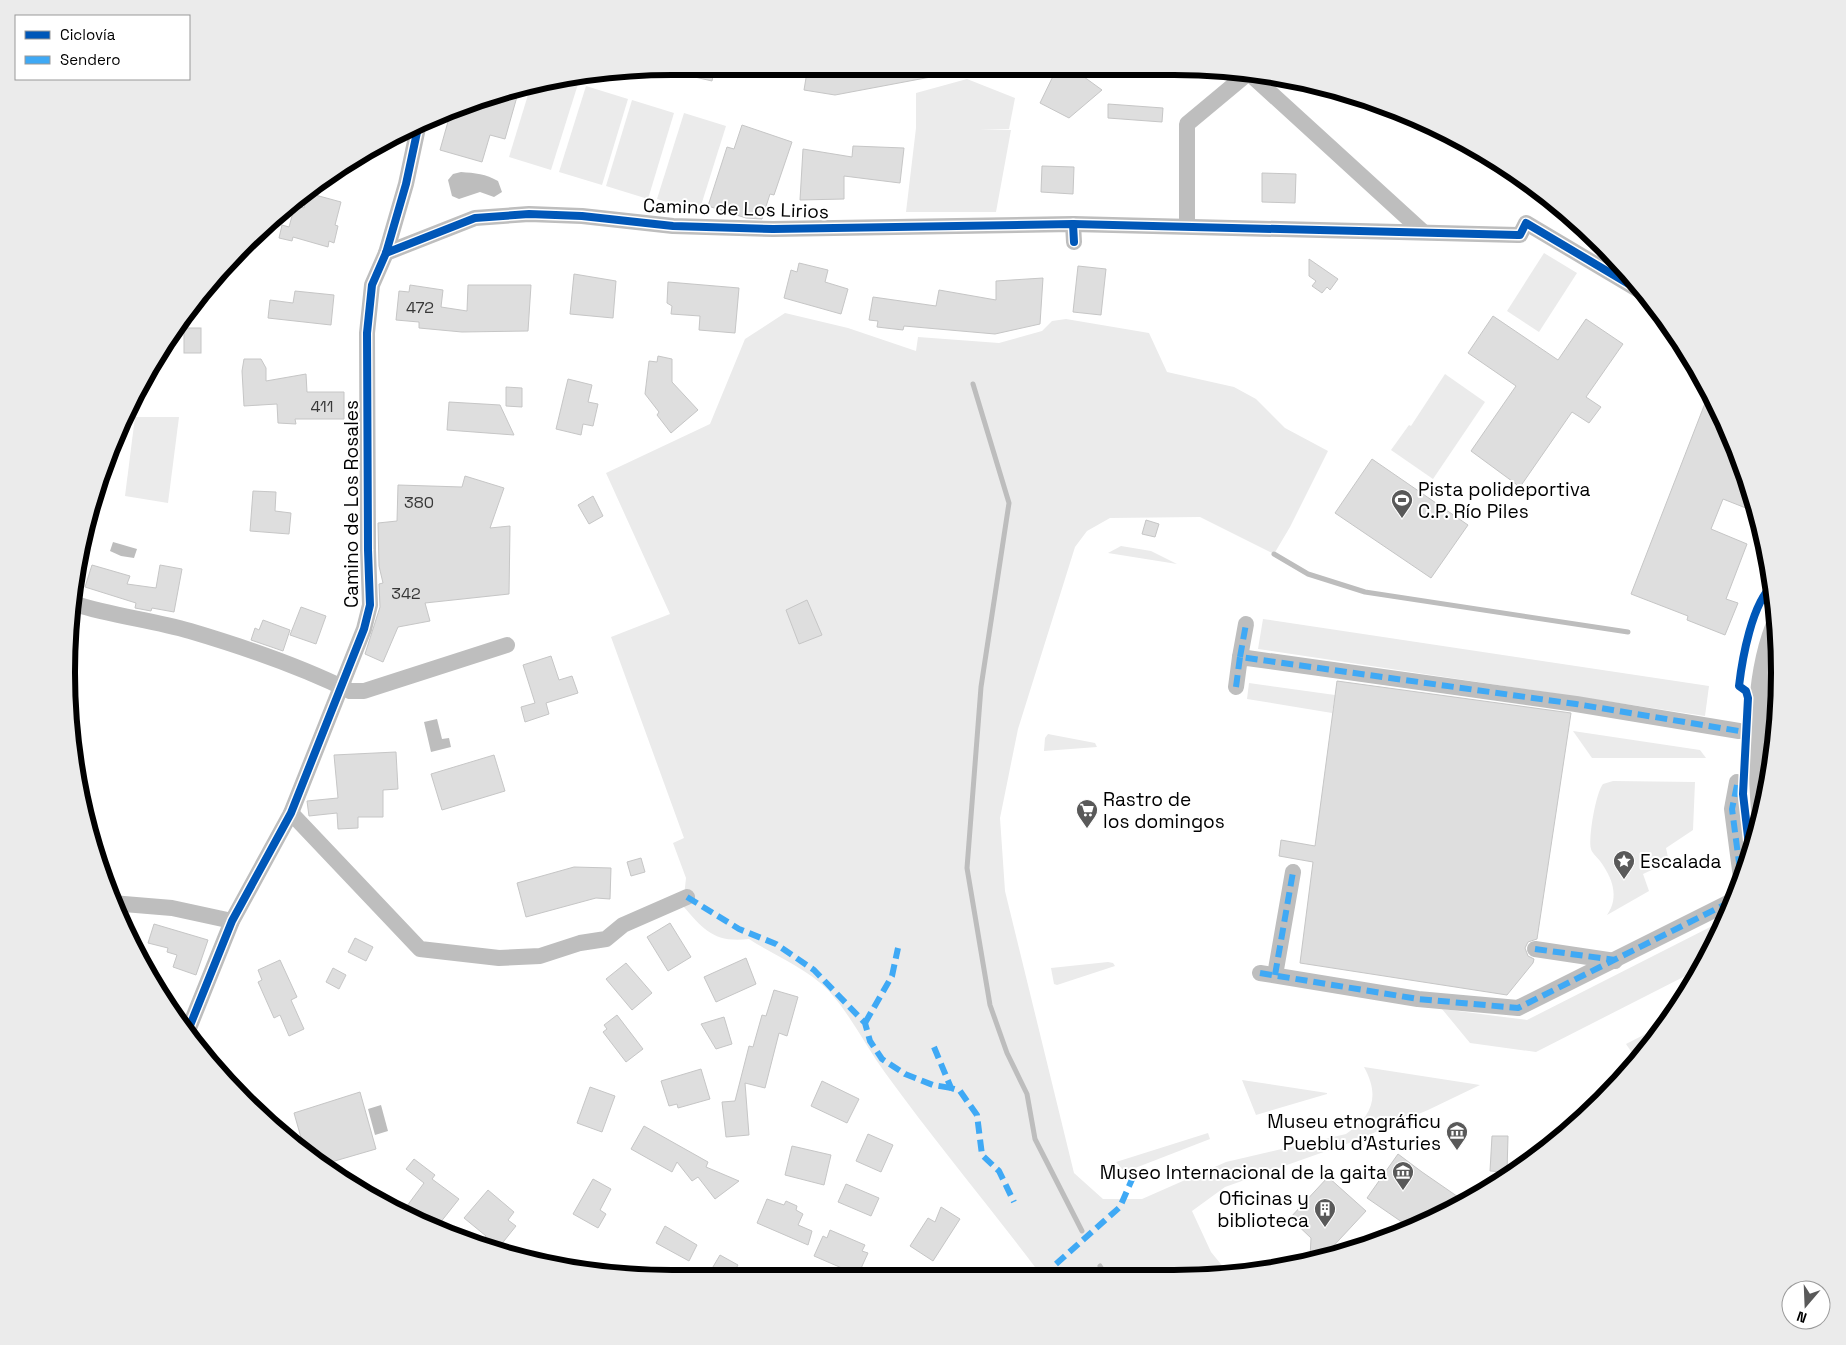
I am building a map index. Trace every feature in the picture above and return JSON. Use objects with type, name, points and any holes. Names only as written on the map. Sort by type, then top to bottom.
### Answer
[{"type":"main road","points":[[1761,783],[1759,728],[1764,679],[1770,651]]},
{"type":"street","points":[[1186,226],[1187,124],[1243,79]]},
{"type":"street","points":[[1257,81],[1423,232]]},
{"type":"street","name":"Camino de Los Rosales","points":[[190,1025],[232,921],[291,813],[364,629],[370,604],[367,333],[372,285],[386,253],[406,184],[417,133]]},
{"type":"street","name":"Camino de Los Lirios","points":[[386,253],[475,218],[529,214],[582,216],[673,226],[773,229],[1073,224],[1520,235],[1526,223],[1626,282]]},
{"type":"street","points":[[1073,224],[1074,242]]},
{"type":"street","points":[[79,604],[106,614],[197,634],[258,653],[350,691],[364,691],[507,645]]},
{"type":"street","points":[[1236,687],[1246,624]]},
{"type":"street","points":[[1240,657],[1576,704],[1739,730]]},
{"type":"street","points":[[1738,782],[1732,809],[1739,864]]},
{"type":"street","points":[[291,813],[420,949],[499,958],[540,956],[580,943],[606,939],[623,925],[687,896]]},
{"type":"street","points":[[1293,872],[1267,974],[1418,999],[1518,1008],[1724,905]]},
{"type":"street","points":[[121,904],[172,908],[232,921]]},
{"type":"street","points":[[1536,949],[1615,960]]},
{"type":"shaded area","points":[[967,79],[1015,98],[1009,129],[979,129],[1011,130],[996,212],[906,212],[916,128],[916,93]]},
{"type":"shaded area","points":[[578,84],[551,170],[509,157],[529,92],[556,86]]},
{"type":"shaded area","points":[[586,86],[628,99],[602,185],[559,172]]},
{"type":"shaded area","points":[[632,100],[674,113],[648,199],[606,186]]},
{"type":"shaded area","points":[[684,113],[726,126],[699,212],[657,199]]},
{"type":"shaded area","points":[[461,172],[480,174],[494,179],[498,181],[502,192],[494,197],[480,192],[459,199],[452,196],[448,180],[453,174]]},
{"type":"shaded area","points":[[1544,253],[1577,273],[1539,332],[1507,311]]},
{"type":"shaded area","points":[[785,313],[848,328],[916,351],[918,337],[999,343],[1042,331],[1052,321],[1066,319],[1149,333],[1167,372],[1234,387],[1256,399],[1285,428],[1328,451],[1290,527],[1274,554],[1200,517],[1110,518],[1087,531],[1075,547],[1018,729],[1000,818],[1005,891],[1074,1173],[1103,1199],[1142,1199],[1226,1162],[1346,1134],[1362,1120],[1368,1113],[1371,1105],[1372,1087],[1364,1067],[1480,1085],[1428,1110],[1352,1142],[1225,1187],[1192,1211],[1211,1252],[1224,1268],[1174,1270],[1037,1270],[905,1100],[844,1010],[828,990],[800,968],[749,939],[727,939],[711,933],[697,922],[683,906],[686,878],[673,843],[684,838],[611,637],[670,614],[606,473],[710,424],[745,339]]},
{"type":"shaded area","points":[[1445,374],[1485,402],[1433,479],[1391,450],[1409,425],[1411,426]]},
{"type":"shaded area","points":[[135,417],[179,417],[168,503],[125,496]]},
{"type":"shaded area","points":[[113,542],[137,549],[134,558],[121,556],[110,551]]},
{"type":"shaded area","points":[[1121,546],[1151,551],[1177,564],[1108,553]]},
{"type":"shaded area","points":[[1263,619],[1709,686],[1705,716],[1258,649]]},
{"type":"shaded area","points":[[1249,683],[1335,695],[1332,713],[1247,699]]},
{"type":"shaded area","points":[[437,719],[442,739],[449,738],[451,747],[431,752],[424,722]]},
{"type":"shaded area","points":[[1573,731],[1700,750],[1706,758],[1592,758]]},
{"type":"shaded area","points":[[1048,734],[1095,743],[1097,747],[1044,751],[1045,738]]},
{"type":"shaded area","points":[[1613,781],[1695,782],[1693,830],[1666,848],[1669,862],[1643,874],[1649,891],[1607,915],[1613,901],[1613,887],[1608,874],[1592,850],[1590,843],[1595,805],[1600,789],[1603,784]]},
{"type":"shaded area","points":[[1715,925],[1689,974],[1536,1052],[1470,1043],[1442,1009],[1527,1020]]},
{"type":"shaded area","points":[[1113,963],[1115,966],[1057,985],[1054,984],[1051,968]]},
{"type":"shaded area","points":[[1651,1031],[1633,1054],[1626,1044]]},
{"type":"shaded area","points":[[1242,1080],[1327,1093],[1327,1094],[1256,1115]]},
{"type":"shaded area","points":[[381,1105],[388,1131],[375,1135],[368,1109]]},
{"type":"shaded area","points":[[1208,1133],[1210,1139],[1130,1170],[1123,1170],[1116,1162]]},
{"type":"building","points":[[686,75],[713,75],[712,81]]},
{"type":"building","points":[[806,75],[941,75],[835,95],[804,90]]},
{"type":"building","points":[[1054,75],[1081,75],[1102,90],[1069,118],[1040,103]]},
{"type":"building","points":[[517,95],[505,139],[490,135],[482,162],[440,150],[449,118]]},
{"type":"building","points":[[1108,104],[1163,108],[1162,122],[1108,118]]},
{"type":"building","points":[[742,125],[792,142],[774,195],[770,194],[762,219],[746,218],[708,206],[727,147],[734,149]]},
{"type":"building","points":[[853,146],[904,148],[900,183],[844,176],[844,199],[800,200],[803,149],[852,157]]},
{"type":"building","points":[[1042,166],[1074,167],[1073,194],[1041,192]]},
{"type":"building","points":[[1262,173],[1296,174],[1295,203],[1262,202]]},
{"type":"building","points":[[314,195],[341,202],[335,225],[338,226],[334,243],[329,241],[328,247],[293,237],[292,241],[279,238],[282,225],[289,227],[293,211],[299,206],[304,208],[306,200]]},
{"type":"building","points":[[1309,259],[1338,279],[1330,290],[1327,287],[1322,293],[1312,286],[1316,281],[1309,276]]},
{"type":"building","points":[[799,263],[828,270],[825,282],[848,289],[841,314],[784,298],[791,270],[797,272]]},
{"type":"building","points":[[1078,266],[1106,269],[1101,315],[1073,312]]},
{"type":"building","points":[[574,274],[616,281],[613,318],[570,314]]},
{"type":"building","points":[[1043,278],[1040,324],[995,334],[904,326],[903,330],[877,327],[878,321],[869,320],[873,297],[936,306],[939,290],[996,300],[996,281]]},
{"type":"building","points":[[668,282],[739,288],[735,333],[699,330],[700,316],[671,314],[672,306],[667,303]]},
{"type":"building","points":[[410,285],[443,290],[441,307],[467,311],[468,285],[531,285],[528,331],[462,332],[419,328],[419,322],[396,320],[399,291],[409,292]]},
{"type":"building","points":[[295,291],[334,295],[331,325],[268,318],[270,300],[293,303]]},
{"type":"building","points":[[1493,316],[1558,360],[1586,319],[1623,344],[1586,397],[1601,407],[1589,423],[1572,412],[1520,487],[1471,451],[1516,386],[1468,353]]},
{"type":"building","points":[[201,328],[201,353],[184,353],[184,329]]},
{"type":"building","points":[[658,356],[672,359],[672,382],[698,410],[671,433],[657,415],[659,412],[645,394],[649,361],[657,362]]},
{"type":"building","points":[[244,359],[261,359],[266,368],[266,381],[306,374],[307,392],[344,392],[344,419],[295,419],[296,424],[278,423],[277,404],[244,406],[242,371]]},
{"type":"building","points":[[568,379],[592,385],[588,402],[598,404],[593,426],[583,424],[581,435],[556,429]]},
{"type":"building","points":[[506,387],[522,388],[522,407],[506,406]]},
{"type":"building","points":[[449,402],[500,405],[514,435],[447,430]]},
{"type":"building","points":[[1706,402],[1726,444],[1748,509],[1723,499],[1711,529],[1747,544],[1726,599],[1738,603],[1725,635],[1687,620],[1688,616],[1631,594]]},
{"type":"building","name":"Pista polideportiva C.P. Río Piles","points":[[1372,459],[1468,525],[1431,578],[1335,513]]},
{"type":"building","points":[[465,476],[504,488],[490,528],[510,526],[509,594],[425,603],[430,621],[398,627],[383,662],[365,654],[380,607],[379,584],[383,583],[379,566],[378,523],[397,521],[398,485],[462,487]]},
{"type":"building","points":[[253,491],[276,492],[275,511],[291,513],[289,534],[250,531]]},
{"type":"building","points":[[593,496],[603,516],[589,524],[578,505]]},
{"type":"building","points":[[1146,520],[1159,524],[1155,537],[1142,534]]},
{"type":"building","points":[[92,565],[130,576],[127,584],[156,588],[160,565],[182,569],[174,612],[152,608],[151,611],[135,608],[136,603],[85,587]]},
{"type":"building","points":[[807,600],[822,635],[799,644],[786,610]]},
{"type":"building","points":[[301,607],[326,616],[316,644],[290,635]]},
{"type":"building","points":[[263,620],[290,630],[283,651],[251,640],[255,628],[259,630]]},
{"type":"building","points":[[551,656],[559,680],[572,676],[578,693],[546,703],[549,714],[525,722],[521,707],[535,703],[523,665]]},
{"type":"building","points":[[1337,681],[1571,713],[1537,939],[1528,942],[1525,948],[1528,956],[1534,959],[1533,963],[1507,995],[1300,963],[1313,862],[1279,856],[1281,840],[1315,846]]},
{"type":"building","points":[[396,752],[398,789],[383,790],[383,817],[358,817],[358,828],[338,829],[337,813],[309,816],[307,801],[338,798],[334,755]]},
{"type":"building","points":[[494,755],[505,791],[442,810],[431,774]]},
{"type":"building","points":[[641,858],[645,872],[631,876],[627,862]]},
{"type":"building","points":[[574,867],[611,868],[610,899],[596,898],[526,917],[517,883]]},
{"type":"building","points":[[670,923],[691,957],[668,971],[647,937]]},
{"type":"building","points":[[154,924],[208,940],[196,975],[173,967],[177,955],[167,952],[168,948],[148,943]]},
{"type":"building","points":[[355,938],[373,947],[366,961],[348,952]]},
{"type":"building","points":[[746,958],[756,984],[716,1002],[704,977]]},
{"type":"building","points":[[280,960],[297,997],[291,1000],[304,1029],[289,1036],[280,1015],[274,1018],[258,982],[262,980],[258,970]]},
{"type":"building","points":[[626,963],[652,993],[632,1010],[606,979]]},
{"type":"building","points":[[333,968],[346,975],[339,989],[326,982]]},
{"type":"building","points":[[774,990],[798,997],[787,1036],[779,1033],[765,1088],[745,1083],[749,1135],[726,1137],[722,1102],[735,1101],[749,1046],[753,1047],[762,1015],[766,1016]]},
{"type":"building","points":[[617,1015],[643,1049],[626,1062],[603,1032],[607,1029],[604,1025]]},
{"type":"building","points":[[724,1017],[732,1044],[716,1049],[701,1024]]},
{"type":"building","points":[[701,1069],[710,1099],[678,1108],[677,1104],[669,1106],[661,1081]]},
{"type":"building","points":[[822,1081],[859,1099],[847,1123],[811,1106]]},
{"type":"building","points":[[590,1087],[615,1096],[602,1132],[577,1123]]},
{"type":"building","points":[[360,1092],[376,1149],[331,1162],[302,1141],[294,1113]]},
{"type":"building","points":[[644,1126],[708,1162],[706,1167],[739,1181],[715,1199],[698,1177],[692,1181],[677,1162],[672,1172],[631,1149]]},
{"type":"building","points":[[868,1134],[893,1145],[881,1172],[856,1161]]},
{"type":"building","points":[[1492,1136],[1508,1136],[1507,1168],[1501,1172],[1490,1171]]},
{"type":"building","points":[[792,1146],[831,1155],[824,1185],[785,1175]]},
{"type":"building","name":"Museo Internacional de la gaita","points":[[1398,1154],[1458,1197],[1404,1224],[1367,1198]]},
{"type":"building","points":[[414,1159],[435,1175],[432,1179],[459,1199],[440,1223],[406,1207],[424,1183],[406,1169]]},
{"type":"building","name":"Oficinas y biblioteca","points":[[1328,1177],[1366,1211],[1330,1249],[1310,1254],[1311,1238],[1290,1218]]},
{"type":"building","points":[[593,1179],[611,1189],[600,1210],[606,1214],[598,1228],[573,1214]]},
{"type":"building","points":[[846,1184],[879,1198],[871,1216],[838,1202]]},
{"type":"building","points":[[488,1190],[514,1212],[508,1220],[516,1226],[501,1245],[484,1239],[486,1236],[464,1218]]},
{"type":"building","points":[[767,1199],[784,1205],[786,1201],[797,1206],[796,1210],[803,1214],[798,1225],[812,1231],[808,1245],[757,1223]]},
{"type":"building","points":[[941,1207],[960,1219],[933,1261],[910,1246],[928,1218],[935,1222]]},
{"type":"building","points":[[665,1226],[697,1245],[689,1261],[656,1243]]},
{"type":"building","points":[[830,1230],[865,1245],[862,1251],[868,1253],[860,1270],[846,1270],[814,1256],[823,1236],[827,1238]]},
{"type":"building","points":[[720,1255],[738,1265],[735,1270],[711,1270]]},
{"type":"waterway","points":[[973,384],[1009,503],[981,687],[967,868],[990,1005],[1007,1053],[1027,1094],[1035,1139],[1082,1231]]},
{"type":"waterway","points":[[1274,554],[1308,574],[1365,592],[1628,632]]},
{"type":"waterway","points":[[1100,1266],[1102,1270]]},
{"type":"marked path","points":[[1240,657],[1246,624]]},
{"type":"marked path","points":[[1236,687],[1240,657],[1576,704],[1739,731]]},
{"type":"marked path","points":[[1737,785],[1732,809],[1739,864]]},
{"type":"marked path","points":[[1275,975],[1293,872]]},
{"type":"marked path","points":[[687,897],[739,929],[776,944],[814,970],[865,1023],[870,1041],[882,1059],[905,1074],[933,1085],[951,1088]]},
{"type":"marked path","points":[[1260,973],[1418,999],[1518,1008],[1724,905]]},
{"type":"marked path","points":[[865,1023],[892,976],[898,948]]},
{"type":"marked path","points":[[1535,949],[1615,960]]},
{"type":"marked path","points":[[934,1047],[951,1088],[960,1091],[977,1115],[982,1155],[999,1171],[1014,1202]]},
{"type":"marked path","points":[[1056,1264],[1120,1207],[1133,1177]]},
{"type":"cycle path","points":[[190,1025],[232,921],[291,813],[364,629],[370,605],[367,333],[372,285],[386,253],[406,184],[417,133]]},
{"type":"cycle path","points":[[386,253],[475,218],[529,214],[582,216],[673,226],[773,229],[1073,224],[1074,242]]},
{"type":"cycle path","points":[[1073,224],[1520,235],[1526,223],[1626,282]]},
{"type":"cycle path","points":[[1748,837],[1743,794],[1748,698],[1746,691],[1739,686],[1749,632],[1759,604],[1766,593]]},
{"type":"place","name":"Pista polideportiva C.P. Río Piles","points":[[1402,519]]},
{"type":"place","name":"Rastro de los domingos","points":[[1087,829]]},
{"type":"place","name":"Escalada","points":[[1624,880]]},
{"type":"place","name":"Museu etnográficu Pueblu d'Asturies","points":[[1457,1151]]},
{"type":"place","name":"Museo Internacional de la gaita","points":[[1403,1191]]},
{"type":"place","name":"Oficinas y biblioteca","points":[[1325,1228]]}]
